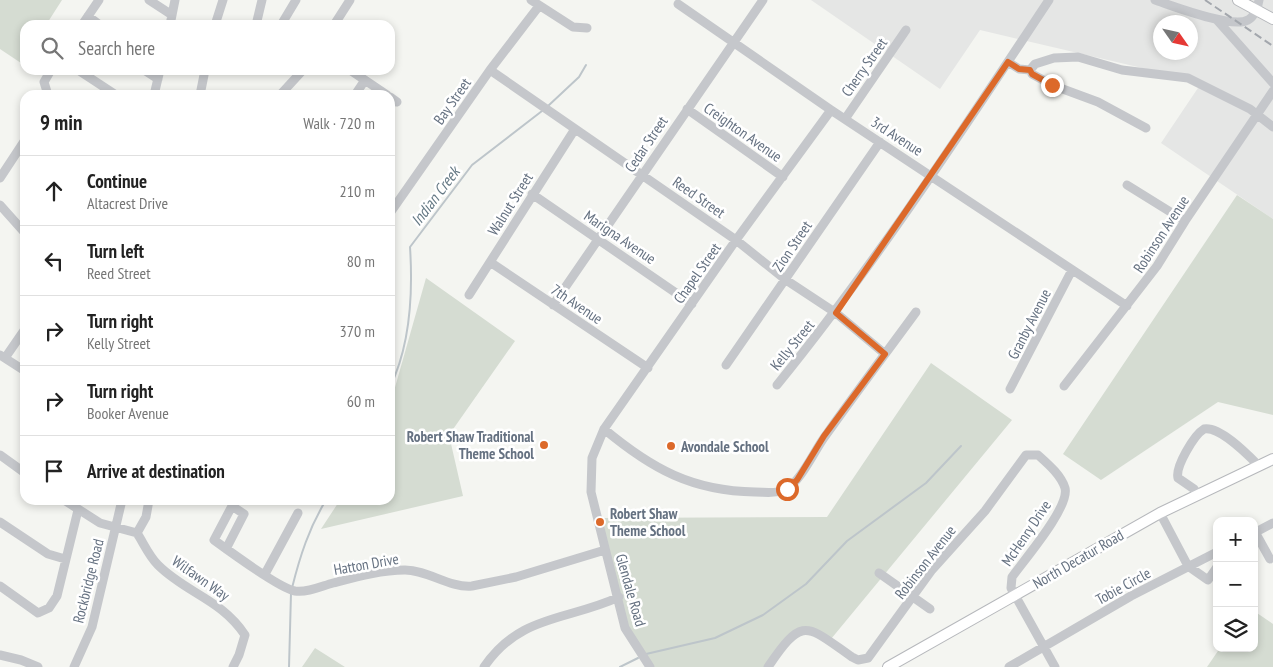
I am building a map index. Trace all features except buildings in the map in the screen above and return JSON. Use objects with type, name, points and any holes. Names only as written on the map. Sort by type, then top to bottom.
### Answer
[{"type":"main road","points":[[1238,0],[1273,19]]},
{"type":"main road","name":"North Decatur Road","points":[[888,667],[1160,513],[1273,459]]},
{"type":"street","points":[[85,20],[99,0]]},
{"type":"street","points":[[148,0],[172,15]]},
{"type":"street","points":[[171,20],[174,0]]},
{"type":"street","points":[[217,20],[223,0]]},
{"type":"street","points":[[257,20],[262,0]]},
{"type":"street","points":[[284,20],[296,0]]},
{"type":"street","points":[[337,20],[350,0]]},
{"type":"street","points":[[531,0],[573,27],[587,28]]},
{"type":"street","name":"Cedar Street","points":[[553,304],[763,0]]},
{"type":"street","name":"Kelly Street","points":[[777,386],[836,313],[932,176],[1049,0]]},
{"type":"street","points":[[1155,0],[1217,20],[1242,22],[1248,20],[1256,10],[1259,0]]},
{"type":"street","name":"3rd Avenue","points":[[678,4],[831,110],[1127,306]]},
{"type":"street","name":"Bay Street","points":[[395,206],[490,70],[539,6]]},
{"type":"street","points":[[88,16],[93,20]]},
{"type":"street","points":[[1217,20],[1273,83]]},
{"type":"street","name":"Cherry Street","points":[[845,119],[906,30]]},
{"type":"street","points":[[1030,70],[1035,64],[1054,58],[1078,58],[1122,70],[1188,78],[1258,113],[1273,127]]},
{"type":"street","points":[[1008,62],[1019,69],[1030,70],[1032,74],[1052,85],[1098,102],[1146,128]]},
{"type":"street","name":"Reed Street","points":[[490,70],[736,240],[786,280],[836,313],[885,354]]},
{"type":"street","points":[[46,90],[44,82],[49,75]]},
{"type":"street","points":[[86,75],[108,90]]},
{"type":"street","points":[[155,90],[159,75]]},
{"type":"street","points":[[201,90],[204,75]]},
{"type":"street","points":[[287,90],[298,75]]},
{"type":"street","points":[[358,75],[380,90]]},
{"type":"street","points":[[358,90],[365,80]]},
{"type":"street","name":"Robinson Avenue","points":[[1064,386],[1157,266],[1185,221],[1273,91]]},
{"type":"street","name":"Creighton Avenue","points":[[686,109],[783,177]]},
{"type":"street","name":"Chapel Street","points":[[604,430],[736,240],[831,110]]},
{"type":"street","name":"Walnut Street","points":[[469,295],[575,129]]},
{"type":"street","name":"Zion Street","points":[[726,365],[880,142]]},
{"type":"street","points":[[0,178],[20,148]]},
{"type":"street","points":[[1127,185],[1185,221]]},
{"type":"street","name":"Marigna Avenue","points":[[532,194],[692,304]]},
{"type":"street","points":[[0,205],[20,227]]},
{"type":"street","name":"7th Avenue","points":[[490,262],[648,368]]},
{"type":"street","name":"Granby Avenue","points":[[1010,389],[1072,270]]},
{"type":"street","points":[[604,430],[637,455],[682,480],[710,487],[777,493],[787,489],[797,480],[824,436],[916,312]]},
{"type":"street","points":[[20,335],[3,357],[20,368]]},
{"type":"street","points":[[1198,495],[1194,489],[1182,481],[1177,471],[1201,431],[1208,429],[1217,431],[1259,466]]},
{"type":"street","name":"Glendale Road","points":[[604,430],[592,458],[591,492],[619,597],[625,628],[648,667]]},
{"type":"street","points":[[0,455],[20,469]]},
{"type":"street","name":"Robinson Avenue","points":[[768,667],[784,643],[802,629],[812,629],[852,657],[864,660],[873,654],[931,571],[985,510],[1026,456],[1038,455],[1052,467],[1064,486]]},
{"type":"street","name":"McHenry Drive","points":[[1013,596],[1011,580],[1062,505],[1065,497],[1064,486]]},
{"type":"street","points":[[71,505],[100,523],[137,533],[146,517],[148,505]]},
{"type":"street","name":"Rockbridge Road","points":[[74,667],[92,627],[121,505]]},
{"type":"street","points":[[0,586],[38,613],[49,608],[57,596],[78,510]]},
{"type":"street","points":[[266,574],[298,513]]},
{"type":"street","points":[[1160,513],[1188,566],[1208,580],[1213,573]]},
{"type":"street","points":[[0,522],[48,554],[65,559]]},
{"type":"street","points":[[1258,530],[1273,523]]},
{"type":"street","name":"Wilfawn Way","points":[[137,533],[150,556],[160,567],[229,614],[235,621],[245,636],[239,656],[233,667]]},
{"type":"street","points":[[1258,537],[1270,559]]},
{"type":"street","name":"Hatton Drive","points":[[226,549],[296,591],[312,589],[368,575],[405,570],[430,575],[464,587],[516,577],[605,550]]},
{"type":"street","name":"Tobie Circle","points":[[1009,667],[1043,646],[1213,554]]},
{"type":"street","points":[[879,573],[930,609]]},
{"type":"street","points":[[1013,596],[1055,667]]},
{"type":"street","points":[[484,667],[502,644],[543,620],[619,597]]},
{"type":"street","points":[[0,655],[21,660],[38,667]]},
{"type":"shaded area","points":[[0,0],[62,0],[49,20],[20,20],[20,62],[0,49]]},
{"type":"shaded area","points":[[811,0],[1273,0],[1273,219],[1161,143],[1202,82],[980,30],[940,89]]},
{"type":"shaded area","points":[[1237,195],[1273,219],[1273,415],[1218,402],[1101,480],[1063,454]]},
{"type":"shaded area","points":[[426,278],[515,341],[449,435],[463,496],[321,529],[337,505],[395,505],[395,387]]},
{"type":"shaded area","points":[[931,363],[1012,420],[831,639],[806,629],[788,638],[766,667],[649,667],[624,622],[598,518],[827,517]]},
{"type":"shaded area","points":[[1258,614],[1273,624],[1273,667],[1207,667],[1217,652],[1258,652]]},
{"type":"shaded area","points":[[315,648],[345,667],[302,667]]},
{"type":"waterway","name":"Indian Creek","points":[[548,106],[579,77],[586,65]]},
{"type":"waterway","name":"Indian Creek","points":[[395,376],[402,354],[409,319],[410,247],[472,165],[542,111]]},
{"type":"waterway","points":[[646,654],[715,638],[763,615],[806,584],[847,541],[926,483],[961,446]]},
{"type":"waterway","name":"Indian Creek","points":[[292,588],[306,542],[323,505]]},
{"type":"waterway","name":"Indian Creek","points":[[289,667],[291,593]]},
{"type":"waterway","points":[[620,667],[638,658]]},
{"type":"railway","points":[[1205,0],[1273,46]]},
{"type":"place","name":"Robert Shaw Traditional Theme School","points":[[544,445]]},
{"type":"place","name":"Avondale School","points":[[671,446]]},
{"type":"place","name":"Robert Shaw Theme School","points":[[600,522]]},
{"type":"route","points":[[787,489],[797,480],[824,436],[885,354],[836,313],[932,176],[1008,62],[1019,69],[1030,70],[1032,74],[1052,85]]}]
